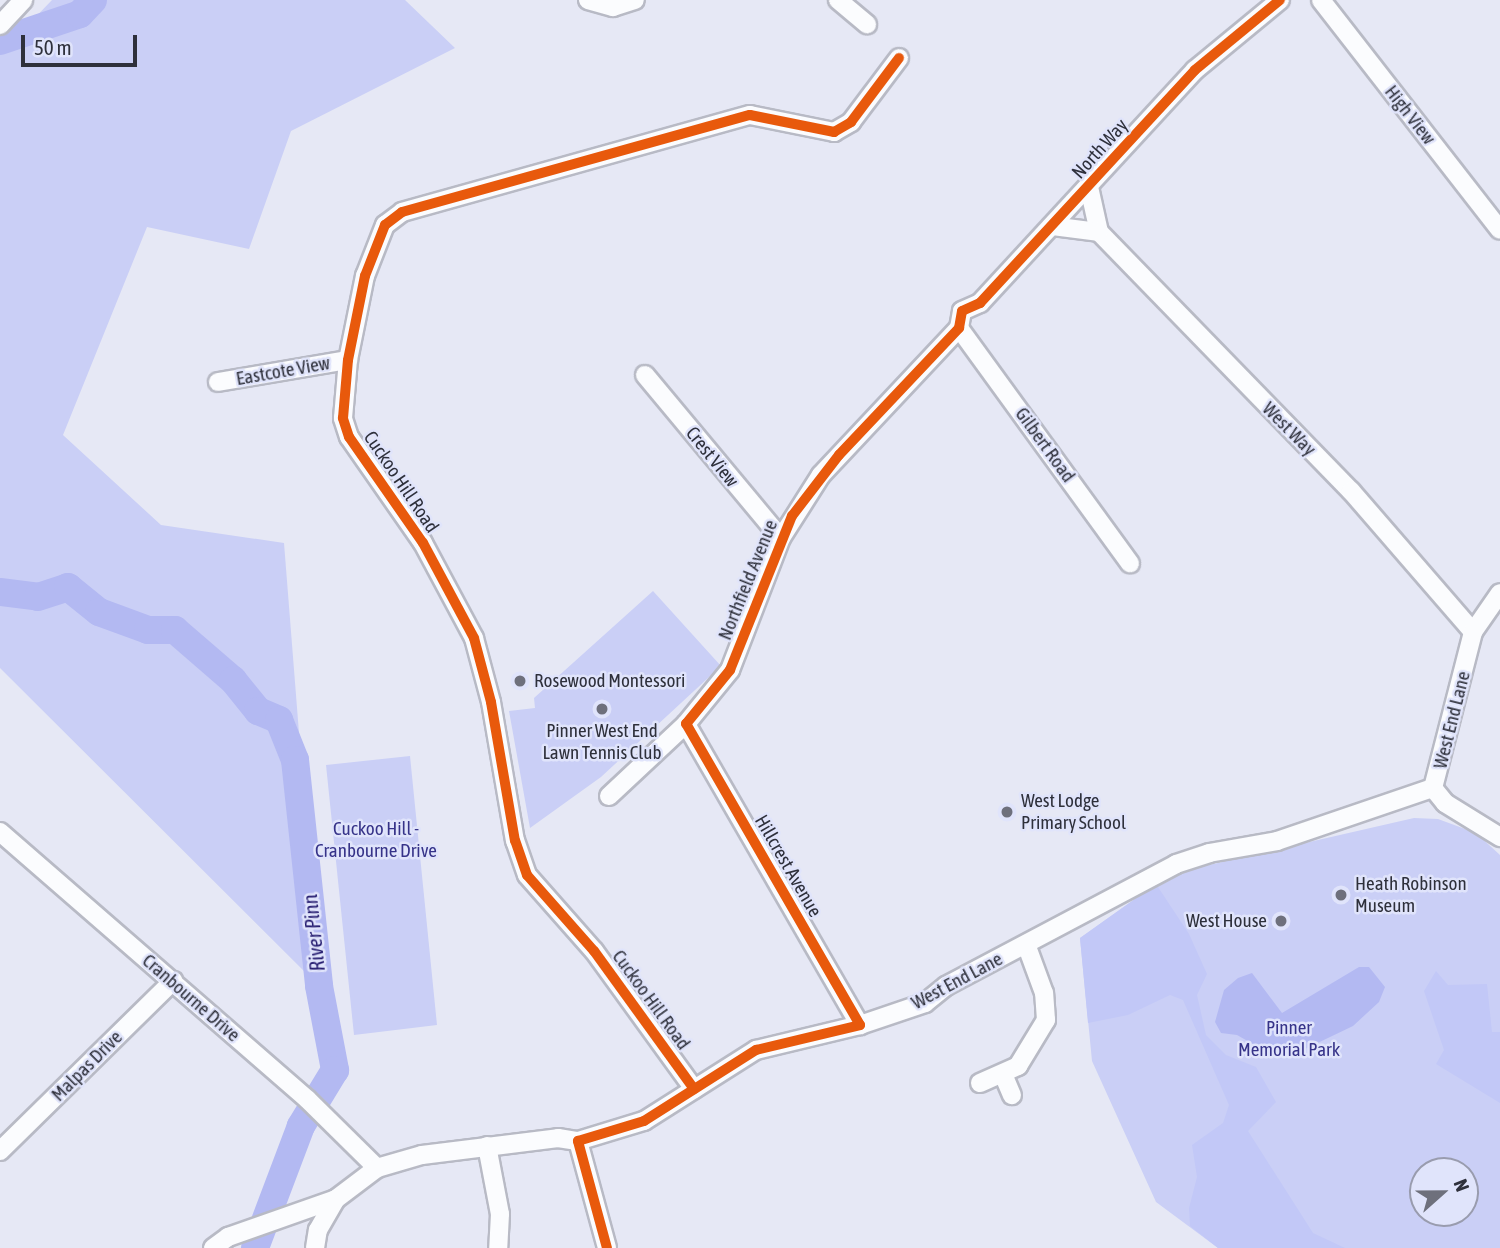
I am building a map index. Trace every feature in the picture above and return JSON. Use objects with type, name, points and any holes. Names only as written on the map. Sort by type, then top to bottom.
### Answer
[{"type":"street","points":[[0,25],[23,0]]},
{"type":"street","points":[[587,0],[613,7],[635,0]]},
{"type":"street","points":[[838,0],[867,24]]},
{"type":"street","name":"North Way","points":[[961,324],[972,322],[979,314],[980,303],[1195,70],[1280,0]]},
{"type":"street","name":"High View","points":[[1321,0],[1500,230]]},
{"type":"street","name":"Cuckoo Hill Road","points":[[694,1089],[594,951],[527,875],[515,841],[491,702],[474,638],[423,543],[349,437],[343,418],[348,360],[365,276],[385,225],[402,212],[750,115],[834,132],[851,122],[899,58]]},
{"type":"street","points":[[1052,226],[1099,232],[1089,187]]},
{"type":"street","name":"West Way","points":[[1099,232],[1351,491],[1473,632]]},
{"type":"street","name":"Northfield Avenue","points":[[609,796],[686,724],[730,670],[781,538],[821,475],[961,324]]},
{"type":"street","name":"Gilbert Road","points":[[961,324],[1130,563]]},
{"type":"street","name":"Eastcote View","points":[[218,382],[348,360]]},
{"type":"street","name":"Crest View","points":[[645,374],[781,538]]},
{"type":"street","name":"West End Lane","points":[[315,1248],[318,1230],[336,1199],[377,1168],[422,1155],[487,1146],[558,1138],[578,1141],[643,1121],[756,1051],[860,1025],[925,1003],[946,986],[1175,864],[1209,853],[1277,841],[1433,788],[1473,632],[1500,593]]},
{"type":"street","name":"Hillcrest Avenue","points":[[686,724],[860,1025]]},
{"type":"street","points":[[1433,788],[1445,803],[1500,837]]},
{"type":"street","name":"Cranbourne Drive","points":[[0,832],[308,1100],[377,1168]]},
{"type":"street","points":[[980,1083],[1018,1066],[1046,1020],[1044,993],[1026,944]]},
{"type":"street","name":"Malpas Drive","points":[[2,1146],[173,981]]},
{"type":"street","points":[[1003,1074],[1012,1095]]},
{"type":"street","points":[[578,1141],[607,1248]]},
{"type":"street","points":[[487,1146],[500,1214],[498,1248]]},
{"type":"street","points":[[220,1242],[336,1199]]},
{"type":"green space","points":[[52,0],[405,0],[455,48],[291,131],[249,249],[147,227],[63,435],[161,525],[284,543],[319,986],[0,668],[0,54]]},
{"type":"green space","name":"Pinner West End Lawn Tennis Club","points":[[653,591],[721,666],[601,777],[530,828],[509,711],[535,708],[534,698]]},
{"type":"green space","name":"Cuckoo Hill - Cranbourne Drive","points":[[410,756],[437,1025],[354,1035],[326,765]]},
{"type":"green space","name":"Pinner Memorial Park","points":[[1414,818],[1438,819],[1476,833],[1500,855],[1500,1248],[1218,1248],[1156,1202],[1092,1061],[1080,938],[1156,884],[1196,868]]},
{"type":"shaded area","points":[[1156,884],[1189,934],[1207,974],[1197,995],[1206,1035],[1226,1055],[1256,1067],[1276,1102],[1248,1131],[1313,1233],[1345,1248],[1218,1248],[1190,1226],[1189,1208],[1197,1177],[1192,1145],[1223,1123],[1229,1105],[1183,1000],[1170,995],[1128,1015],[1088,1023],[1080,938]]},
{"type":"shaded area","points":[[1359,967],[1369,967],[1385,987],[1379,1002],[1353,1026],[1305,1049],[1267,1052],[1237,1035],[1221,1033],[1215,1022],[1224,990],[1238,978],[1252,973],[1282,1013]]},
{"type":"shaded area","points":[[1436,971],[1448,985],[1487,984],[1492,1032],[1500,1032],[1500,1103],[1436,1064],[1444,1050],[1424,991]]},
{"type":"waterway","name":"River Pinn","points":[[0,41],[80,14],[93,0]]},
{"type":"waterway","name":"River Pinn","points":[[0,592],[38,597],[68,587],[99,612],[148,630],[175,630],[233,680],[258,711],[279,720],[295,760],[319,986],[335,1070],[301,1126],[255,1248]]},
{"type":"cycle path","points":[[607,1248],[578,1141],[644,1121],[756,1050],[860,1025],[686,724],[730,670],[792,516],[839,455],[959,328],[962,311],[980,303],[1195,70],[1280,0]]},
{"type":"cycle path","points":[[694,1089],[594,951],[527,875],[515,841],[491,702],[474,638],[423,543],[349,437],[343,418],[348,360],[365,276],[385,225],[402,212],[750,115],[834,132],[851,122],[899,58]]},
{"type":"place","name":"Rosewood Montessori","points":[[520,681]]},
{"type":"place","name":"Pinner West End Lawn Tennis Club","points":[[602,709]]},
{"type":"place","name":"West Lodge Primary School","points":[[1007,812]]},
{"type":"place","name":"Heath Robinson Museum","points":[[1341,895]]},
{"type":"place","name":"West House","points":[[1281,921]]}]
